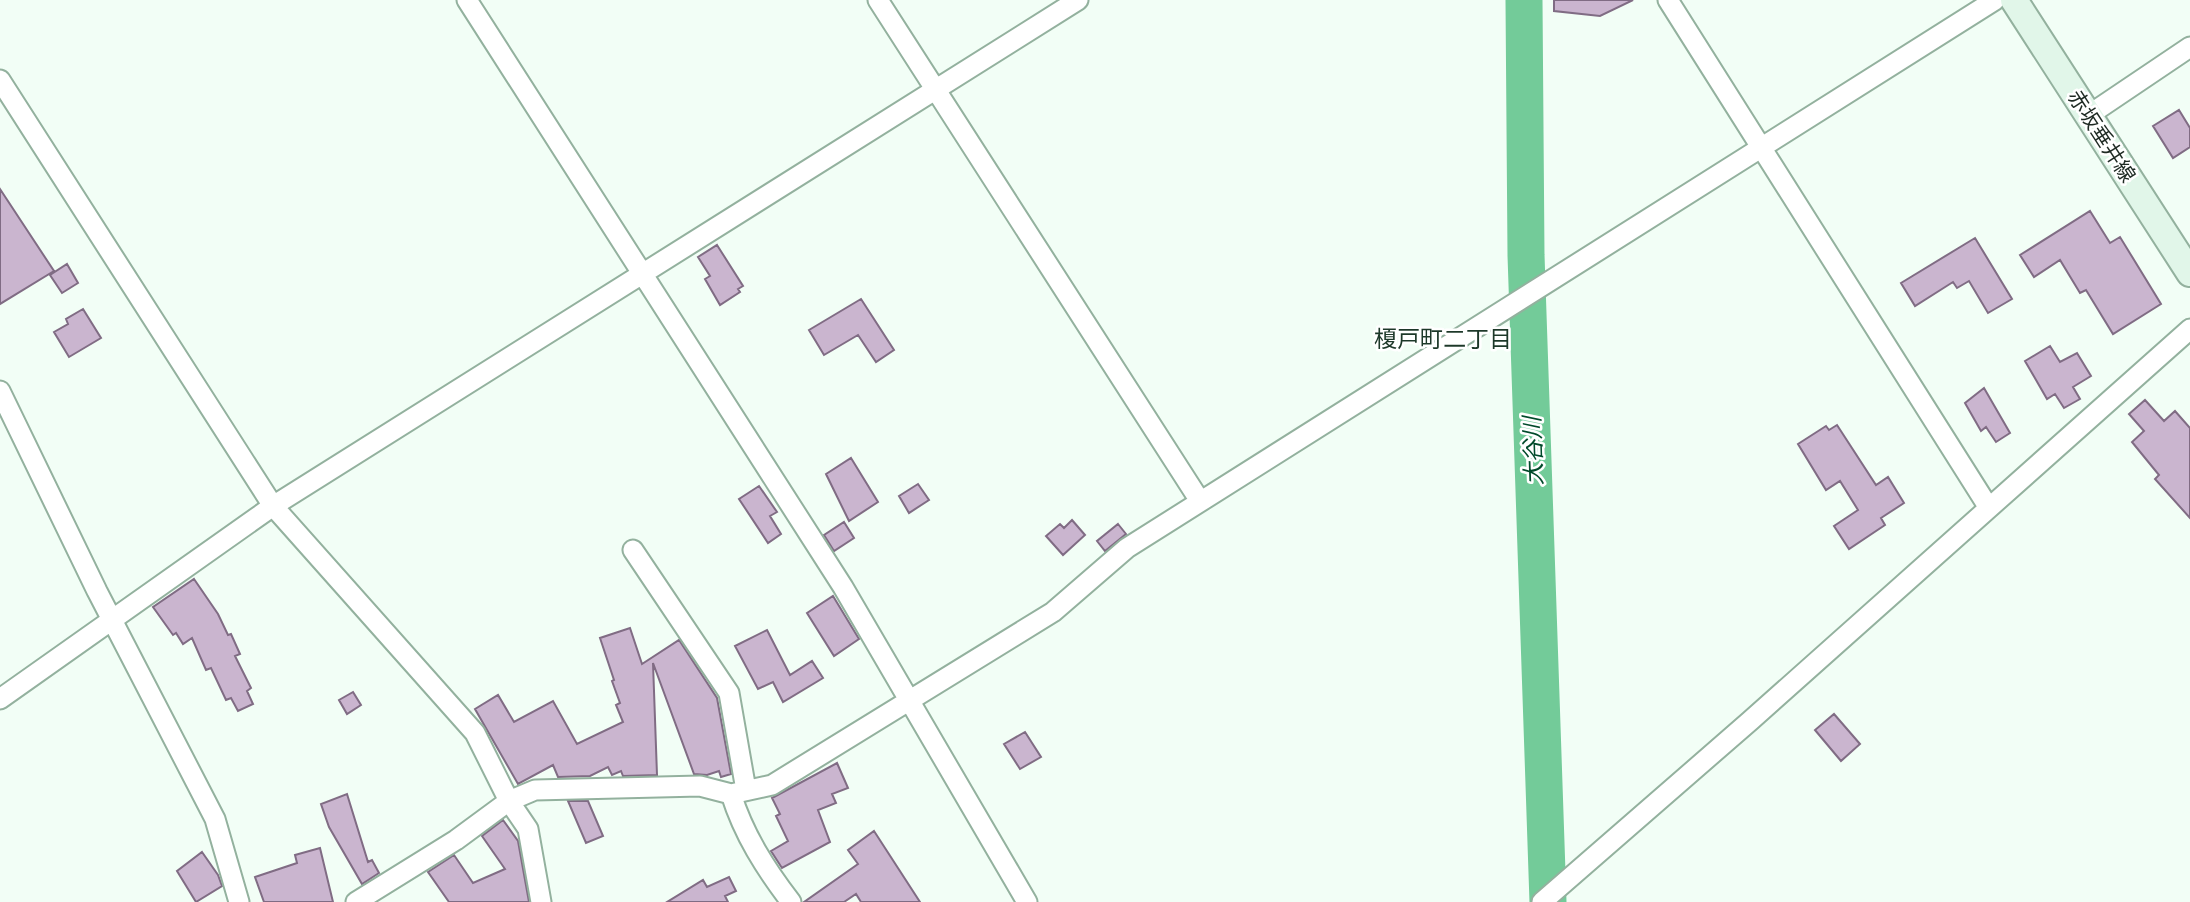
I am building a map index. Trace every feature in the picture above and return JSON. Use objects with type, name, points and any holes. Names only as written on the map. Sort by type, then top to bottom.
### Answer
[{"type":"main road","name":"赤坂垂井線","points":[[2014,0],[2190,273]]},
{"type":"street","points":[[467,0],[911,700],[1027,902]]},
{"type":"street","points":[[878,0],[1200,501]]},
{"type":"street","points":[[0,699],[273,506],[936,92],[1078,0]]},
{"type":"street","points":[[1668,0],[1989,508]]},
{"type":"street","points":[[356,902],[456,840],[509,801],[536,790],[623,790],[700,786],[738,792],[772,785],[1053,611],[1127,548],[1200,501],[1504,312],[1995,0]]},
{"type":"street","points":[[2089,115],[2190,47]]},
{"type":"street","points":[[0,80],[273,506],[475,733],[509,801],[528,830],[541,902]]},
{"type":"street","points":[[1542,902],[1750,721],[2190,329]]},
{"type":"street","points":[[0,391],[215,820],[239,902]]},
{"type":"street","points":[[633,550],[729,693],[740,823],[763,865],[791,902]]},
{"type":"building","points":[[1554,0],[1633,0],[1600,16],[1554,11]]},
{"type":"building","points":[[2179,110],[2190,128],[2190,147],[2173,158],[2153,126]]},
{"type":"building","points":[[0,189],[54,271],[0,304]]},
{"type":"building","points":[[2090,211],[2110,243],[2120,237],[2161,304],[2113,334],[2086,290],[2080,293],[2060,260],[2034,277],[2020,255]]},
{"type":"building","points":[[1975,238],[2012,299],[1988,313],[1969,281],[1957,288],[1953,282],[1915,306],[1901,283]]},
{"type":"building","points":[[717,245],[743,286],[738,289],[740,292],[720,305],[705,279],[710,276],[698,257]]},
{"type":"building","points":[[67,264],[78,283],[62,293],[50,275]]},
{"type":"building","points":[[861,299],[894,350],[876,362],[858,335],[824,355],[809,330]]},
{"type":"building","points":[[83,309],[101,338],[69,357],[54,332],[68,324],[66,319]]},
{"type":"building","points":[[2050,346],[2060,362],[2077,353],[2091,376],[2073,387],[2080,399],[2064,408],[2055,394],[2047,399],[2025,361]]},
{"type":"building","points":[[1984,388],[2010,433],[1996,442],[1986,427],[1981,431],[1965,403]]},
{"type":"building","points":[[2145,400],[2164,421],[2175,411],[2190,428],[2190,518],[2155,479],[2159,475],[2132,442],[2144,431],[2129,414]]},
{"type":"building","points":[[1837,425],[1876,485],[1888,477],[1904,503],[1881,518],[1885,525],[1849,549],[1834,526],[1858,510],[1840,481],[1826,490],[1798,444],[1826,426],[1829,430]]},
{"type":"building","points":[[851,458],[878,502],[849,521],[826,474]]},
{"type":"building","points":[[918,484],[929,500],[909,513],[899,496]]},
{"type":"building","points":[[759,486],[777,512],[770,516],[781,534],[768,543],[739,499]]},
{"type":"building","points":[[1072,520],[1085,535],[1063,555],[1046,536],[1060,524],[1064,528]]},
{"type":"building","points":[[844,522],[854,538],[834,551],[824,535]]},
{"type":"building","points":[[1118,524],[1126,534],[1105,551],[1097,541]]},
{"type":"building","points":[[194,579],[218,614],[228,635],[231,634],[240,654],[235,656],[251,688],[247,691],[253,704],[238,711],[231,698],[226,700],[211,668],[206,670],[192,638],[183,644],[153,607]]},
{"type":"building","points":[[833,596],[859,639],[834,656],[807,613]]},
{"type":"building","points":[[630,628],[642,664],[679,640],[717,698],[731,774],[721,777],[719,771],[707,775],[694,774],[653,663],[657,775],[623,776],[621,771],[612,775],[608,767],[590,776],[558,777],[553,765],[518,784],[475,709],[498,695],[514,722],[553,701],[577,744],[623,722],[616,705],[620,703],[612,681],[614,680],[600,638]]},
{"type":"building","points":[[767,630],[790,675],[812,661],[823,678],[783,702],[773,682],[758,689],[735,646]]},
{"type":"building","points":[[353,692],[361,705],[347,714],[339,700]]},
{"type":"building","points":[[1834,714],[1860,744],[1841,761],[1815,730]]},
{"type":"building","points":[[1025,732],[1041,757],[1020,769],[1004,744]]},
{"type":"building","points":[[837,763],[848,788],[832,794],[836,803],[818,810],[830,842],[782,868],[771,851],[788,841],[776,816],[780,814],[772,798]]},
{"type":"building","points":[[347,794],[368,862],[372,860],[379,873],[362,884],[329,827],[321,804]]},
{"type":"building","points":[[568,801],[588,801],[603,836],[586,843]]},
{"type":"building","points":[[503,820],[518,841],[529,902],[449,902],[428,872],[454,855],[473,883],[505,869],[482,836]]},
{"type":"building","points":[[874,831],[920,902],[861,902],[856,894],[844,902],[804,902],[858,864],[848,850]]},
{"type":"building","points":[[320,848],[333,902],[264,902],[255,877],[297,863],[295,855]]},
{"type":"building","points":[[202,852],[218,875],[222,886],[196,902],[177,871]]},
{"type":"building","points":[[729,877],[736,891],[725,896],[728,902],[667,902],[703,880],[707,887]]},
{"type":"waterway","name":"大谷川","points":[[1524,0],[1526,255],[1548,902]]},
{"type":"district","name":"榎戸町二丁目","points":[[1443,339]]}]
